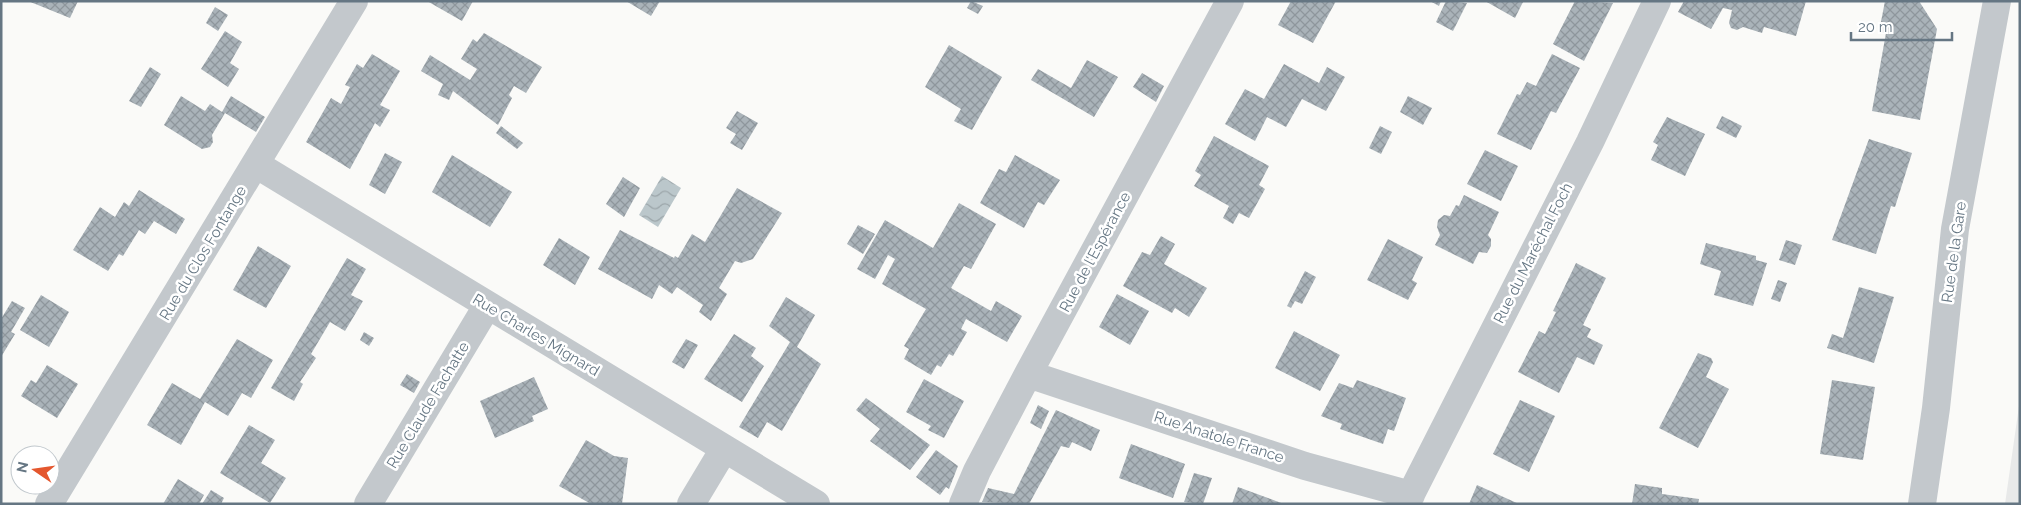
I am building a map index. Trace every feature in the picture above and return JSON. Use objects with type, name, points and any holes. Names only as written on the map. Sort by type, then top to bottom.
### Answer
[{"type":"street","name":"Rue du Clos Fontange","points":[[49,504],[257,165],[354,1]]},
{"type":"street","name":"Rue de l'Espérance","points":[[963,504],[977,471],[1028,374],[1230,1]]},
{"type":"street","name":"Rue du Maréchal Foch","points":[[1408,500],[1590,142],[1657,1]]},
{"type":"street","name":"Rue de la Gare","points":[[1922,504],[1936,408],[1955,229],[1997,1]]},
{"type":"street","name":"Rue Charles Mignard","points":[[257,165],[816,504]]},
{"type":"street","name":"Rue Claude Fachatte","points":[[368,504],[487,306]]},
{"type":"street","name":"Rue Anatole France","points":[[1028,374],[1408,500]]},
{"type":"street","points":[[691,504],[724,449]]},
{"type":"shaded area","points":[[2020,399],[2020,504],[2005,504]]},
{"type":"water","points":[[662,176],[681,188],[658,227],[639,215]]},
{"type":"building","points":[[28,1],[78,1],[70,18]]},
{"type":"building","points":[[427,1],[473,1],[462,21]]},
{"type":"building","points":[[626,1],[660,1],[651,16]]},
{"type":"building","points":[[971,1],[983,6],[978,14],[967,8]]},
{"type":"building","points":[[1291,1],[1336,1],[1313,43],[1278,25]]},
{"type":"building","points":[[1430,1],[1441,1],[1439,6]]},
{"type":"building","points":[[1446,1],[1467,3],[1453,31],[1436,22]]},
{"type":"building","points":[[1485,1],[1522,1],[1523,2],[1515,18]]},
{"type":"building","points":[[1575,1],[1613,3],[1584,61],[1553,44]]},
{"type":"building","points":[[1684,1],[1806,1],[1796,36],[1764,27],[1762,33],[1743,27],[1737,30],[1731,28],[1729,23],[1732,10],[1723,8],[1711,29],[1678,12]]},
{"type":"building","points":[[1885,1],[1919,1],[1937,29],[1920,120],[1872,111],[1886,33],[1879,32]]},
{"type":"building","points":[[215,7],[228,15],[218,31],[206,23]]},
{"type":"building","points":[[225,31],[242,42],[230,63],[239,69],[228,87],[201,69]]},
{"type":"building","points":[[484,33],[542,67],[526,93],[514,86],[509,95],[512,98],[498,125],[453,91],[449,100],[438,95],[443,84],[421,71],[430,55],[470,80],[477,69],[461,59],[473,39],[477,42]]},
{"type":"building","points":[[949,45],[1002,77],[972,130],[954,121],[961,109],[925,87]]},
{"type":"building","points":[[372,54],[400,71],[380,105],[390,110],[380,127],[375,123],[350,169],[306,142],[331,98],[341,104],[350,87],[345,85],[357,64],[363,68]]},
{"type":"building","points":[[1552,54],[1580,68],[1556,113],[1551,111],[1531,150],[1497,134],[1517,94],[1520,95],[1527,82],[1536,86]]},
{"type":"building","points":[[1087,60],[1118,77],[1094,117],[1031,80],[1038,69],[1071,88]]},
{"type":"building","points":[[1284,64],[1319,83],[1327,67],[1345,77],[1326,111],[1302,99],[1286,127],[1267,117],[1255,141],[1225,124],[1245,89],[1264,99]]},
{"type":"building","points":[[150,67],[161,74],[141,107],[129,101]]},
{"type":"building","points":[[1142,73],[1164,86],[1156,102],[1133,87]]},
{"type":"building","points":[[181,96],[205,111],[210,104],[222,112],[231,96],[265,117],[256,132],[225,113],[212,135],[213,142],[210,147],[202,149],[164,125]]},
{"type":"building","points":[[1408,96],[1432,108],[1423,125],[1400,112]]},
{"type":"building","points":[[737,111],[758,123],[742,150],[730,143],[736,134],[726,128]]},
{"type":"building","points":[[1722,116],[1742,126],[1736,138],[1716,128]]},
{"type":"building","points":[[1667,117],[1705,134],[1685,176],[1651,160],[1658,145],[1653,142]]},
{"type":"building","points":[[501,126],[523,143],[517,149],[496,133]]},
{"type":"building","points":[[1380,126],[1392,132],[1381,154],[1369,148]]},
{"type":"building","points":[[1214,136],[1269,166],[1259,185],[1265,189],[1249,218],[1239,213],[1233,224],[1223,218],[1229,206],[1194,186],[1201,175],[1195,171]]},
{"type":"building","points":[[1869,139],[1912,153],[1895,207],[1891,206],[1876,254],[1832,240]]},
{"type":"building","points":[[1485,150],[1518,166],[1501,201],[1467,184]]},
{"type":"building","points":[[385,153],[402,162],[385,194],[369,185]]},
{"type":"building","points":[[452,155],[512,192],[490,227],[432,192]]},
{"type":"building","points":[[1015,155],[1060,180],[1044,205],[1038,202],[1024,228],[980,203],[999,169],[1006,172]]},
{"type":"building","points":[[623,177],[640,188],[624,217],[606,204]]},
{"type":"building","points":[[737,188],[782,213],[753,259],[741,263],[735,261],[719,288],[727,294],[711,321],[699,312],[703,305],[677,287],[672,294],[659,285],[652,299],[598,269],[620,230],[674,258],[675,256],[678,258],[692,234],[705,242]]},
{"type":"building","points":[[139,190],[185,219],[176,234],[154,221],[145,234],[139,230],[123,256],[119,254],[108,271],[73,250],[100,207],[115,217],[124,202],[129,206]]},
{"type":"building","points":[[1464,195],[1499,212],[1488,235],[1491,239],[1491,246],[1487,253],[1479,252],[1473,264],[1435,245],[1440,235],[1437,227],[1438,220],[1444,215],[1450,216],[1456,205],[1459,206]]},
{"type":"building","points":[[959,203],[996,224],[971,269],[964,266],[951,288],[991,311],[996,301],[1022,316],[1007,342],[966,319],[961,329],[967,332],[953,356],[949,354],[941,367],[937,365],[931,375],[904,359],[909,349],[904,346],[926,309],[882,284],[895,259],[888,255],[875,279],[857,269],[885,220],[933,248]]},
{"type":"building","points":[[858,225],[875,234],[863,254],[847,244]]},
{"type":"building","points":[[1161,236],[1175,244],[1164,264],[1207,288],[1189,317],[1175,308],[1172,313],[1123,286],[1142,252],[1150,255]]},
{"type":"building","points":[[559,238],[590,257],[575,285],[543,265]]},
{"type":"building","points":[[1388,239],[1423,257],[1412,280],[1417,283],[1408,300],[1367,280]]},
{"type":"building","points":[[1786,240],[1802,245],[1795,265],[1779,260]]},
{"type":"building","points":[[1706,243],[1756,256],[1756,260],[1767,263],[1753,306],[1714,295],[1721,271],[1700,264]]},
{"type":"building","points":[[258,246],[291,266],[266,308],[233,290]]},
{"type":"building","points":[[347,258],[366,269],[351,295],[363,301],[345,331],[330,322],[311,354],[316,358],[300,382],[303,384],[294,401],[271,388]]},
{"type":"building","points":[[1576,263],[1606,278],[1583,325],[1591,329],[1587,337],[1603,345],[1594,365],[1577,357],[1559,393],[1518,372],[1539,331],[1545,334],[1556,312],[1553,311]]},
{"type":"building","points":[[1305,271],[1316,277],[1302,304],[1295,301],[1291,308],[1287,306]]},
{"type":"building","points":[[1778,280],[1787,283],[1780,302],[1771,299]]},
{"type":"building","points":[[1859,287],[1894,297],[1874,363],[1827,348],[1832,334],[1843,338]]},
{"type":"building","points":[[1117,294],[1149,311],[1130,345],[1099,327]]},
{"type":"building","points":[[41,295],[69,312],[49,347],[20,330]]},
{"type":"building","points":[[786,297],[815,315],[797,347],[821,364],[782,431],[767,422],[758,438],[739,427],[790,342],[769,326]]},
{"type":"building","points":[[12,301],[25,308],[11,332],[15,334],[1,357],[1,319]]},
{"type":"building","points":[[1294,331],[1340,355],[1320,391],[1275,368]]},
{"type":"building","points":[[364,332],[374,338],[369,346],[360,340]]},
{"type":"building","points":[[734,334],[756,348],[751,356],[764,366],[742,402],[704,379]]},
{"type":"building","points":[[237,339],[273,360],[251,398],[242,393],[228,416],[205,402],[181,445],[147,425],[172,383],[200,399]]},
{"type":"building","points":[[686,339],[698,345],[684,369],[672,362]]},
{"type":"building","points":[[1698,353],[1711,358],[1713,362],[1706,377],[1729,389],[1698,448],[1659,428]]},
{"type":"building","points":[[47,365],[78,384],[57,418],[21,396],[31,380],[36,383]]},
{"type":"building","points":[[407,374],[420,382],[414,393],[400,385]]},
{"type":"building","points":[[534,377],[548,409],[532,416],[534,421],[495,438],[480,401]]},
{"type":"building","points":[[924,379],[964,401],[944,438],[928,430],[931,426],[906,412]]},
{"type":"building","points":[[1357,380],[1406,398],[1394,431],[1388,429],[1383,444],[1340,429],[1342,424],[1321,416],[1339,383],[1353,388]]},
{"type":"building","points":[[1832,380],[1875,387],[1863,460],[1820,454]]},
{"type":"building","points":[[866,398],[930,445],[910,470],[870,441],[880,429],[856,410]]},
{"type":"building","points":[[1520,400],[1555,416],[1529,472],[1493,454]]},
{"type":"building","points":[[1038,405],[1049,411],[1041,429],[1030,423]]},
{"type":"building","points":[[1056,410],[1100,430],[1091,451],[1072,442],[1069,448],[1061,446],[1029,504],[982,502],[988,488],[1014,494]]},
{"type":"building","points":[[249,425],[275,440],[261,463],[286,478],[270,503],[220,473]]},
{"type":"building","points":[[586,440],[614,456],[628,458],[622,504],[591,504],[559,486]]},
{"type":"building","points":[[1131,444],[1185,464],[1173,498],[1119,478]]},
{"type":"building","points":[[936,450],[958,466],[949,489],[946,487],[940,495],[916,477]]},
{"type":"building","points":[[1194,473],[1212,478],[1203,504],[1184,502]]},
{"type":"building","points":[[178,479],[204,495],[199,504],[163,504]]},
{"type":"building","points":[[1635,484],[1662,488],[1662,494],[1699,499],[1698,504],[1632,504]]},
{"type":"building","points":[[1477,485],[1519,504],[1469,504]]},
{"type":"building","points":[[1238,487],[1284,504],[1232,504]]},
{"type":"building","points":[[211,490],[224,498],[221,504],[202,504]]}]
